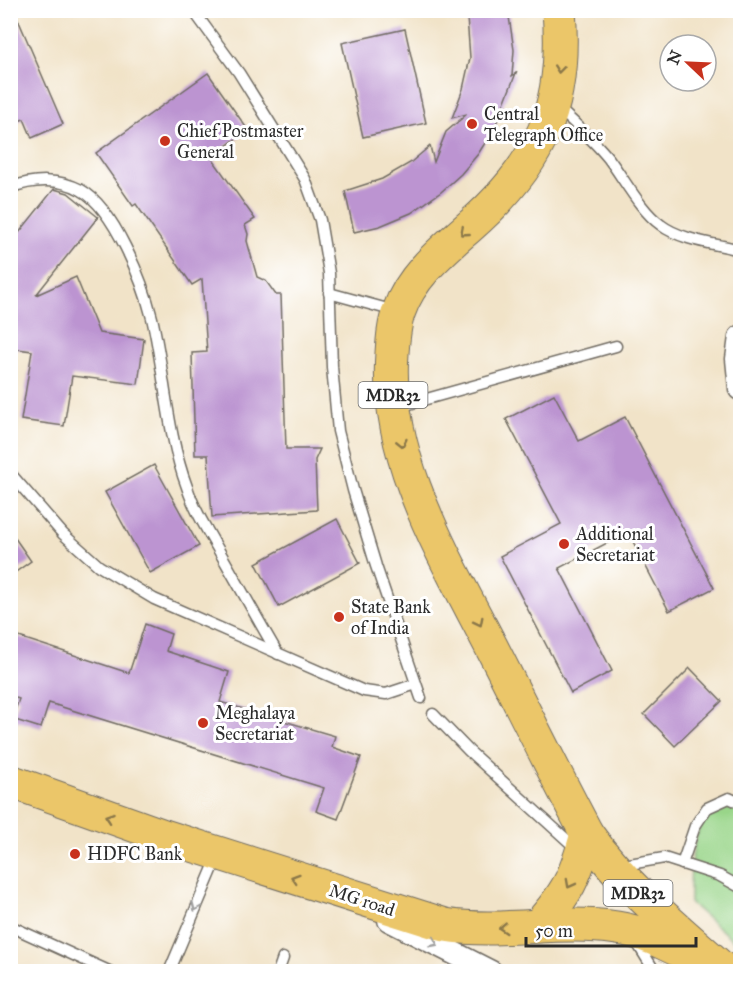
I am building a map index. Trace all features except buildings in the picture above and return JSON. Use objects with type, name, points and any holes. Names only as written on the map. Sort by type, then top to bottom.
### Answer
[{"type":"main road","name":"MDR32","points":[[559,10],[559,68],[548,126],[539,146],[519,175],[490,208],[432,260],[413,283],[399,312],[394,335],[392,391],[406,461],[435,536],[584,843],[726,972]]},
{"type":"main road","name":"MG road","points":[[10,781],[143,828],[445,926],[485,929],[588,925],[628,930],[666,944],[720,972]]},
{"type":"main road","points":[[538,926],[562,899],[578,867],[584,843]]},
{"type":"street","points":[[741,337],[737,359],[741,389]]},
{"type":"street","points":[[326,888],[491,972]]},
{"type":"lane","points":[[193,10],[239,74],[305,179],[320,220],[329,273],[332,366],[338,431],[376,566],[421,698]]},
{"type":"lane","points":[[554,104],[596,145],[660,225],[677,234],[741,250]]},
{"type":"lane","points":[[10,188],[21,183],[53,180],[81,190],[108,216],[134,262],[152,317],[175,444],[186,486],[199,516],[278,654]]},
{"type":"lane","points":[[329,293],[399,312]]},
{"type":"lane","points":[[395,408],[616,346]]},
{"type":"lane","points":[[10,473],[63,534],[99,567],[154,599],[364,691],[386,694],[416,684]]},
{"type":"lane","points":[[433,714],[469,751],[584,843]]},
{"type":"lane","points":[[682,864],[695,826],[707,808],[729,798],[741,804]]},
{"type":"lane","points":[[169,972],[219,853]]},
{"type":"lane","points":[[614,868],[639,861],[664,858],[720,876],[741,886]]},
{"type":"lane","points":[[10,926],[111,972]]},
{"type":"lane","points":[[628,930],[655,972]]},
{"type":"lane","points":[[278,972],[283,958]]},
{"type":"green space","points":[[731,803],[740,807],[740,946],[690,903],[691,865],[696,837],[708,815],[717,807]]},
{"type":"place","name":"Central Telegraph Office","points":[[472,124]]},
{"type":"place","name":"Chief Postmaster General","points":[[165,141]]},
{"type":"place","name":"Additional Secretariat","points":[[564,544]]},
{"type":"place","name":"State Bank of India","points":[[339,617]]},
{"type":"place","name":"Meghalaya Secretariat","points":[[203,723]]},
{"type":"place","name":"HDFC Bank","points":[[75,854]]}]
